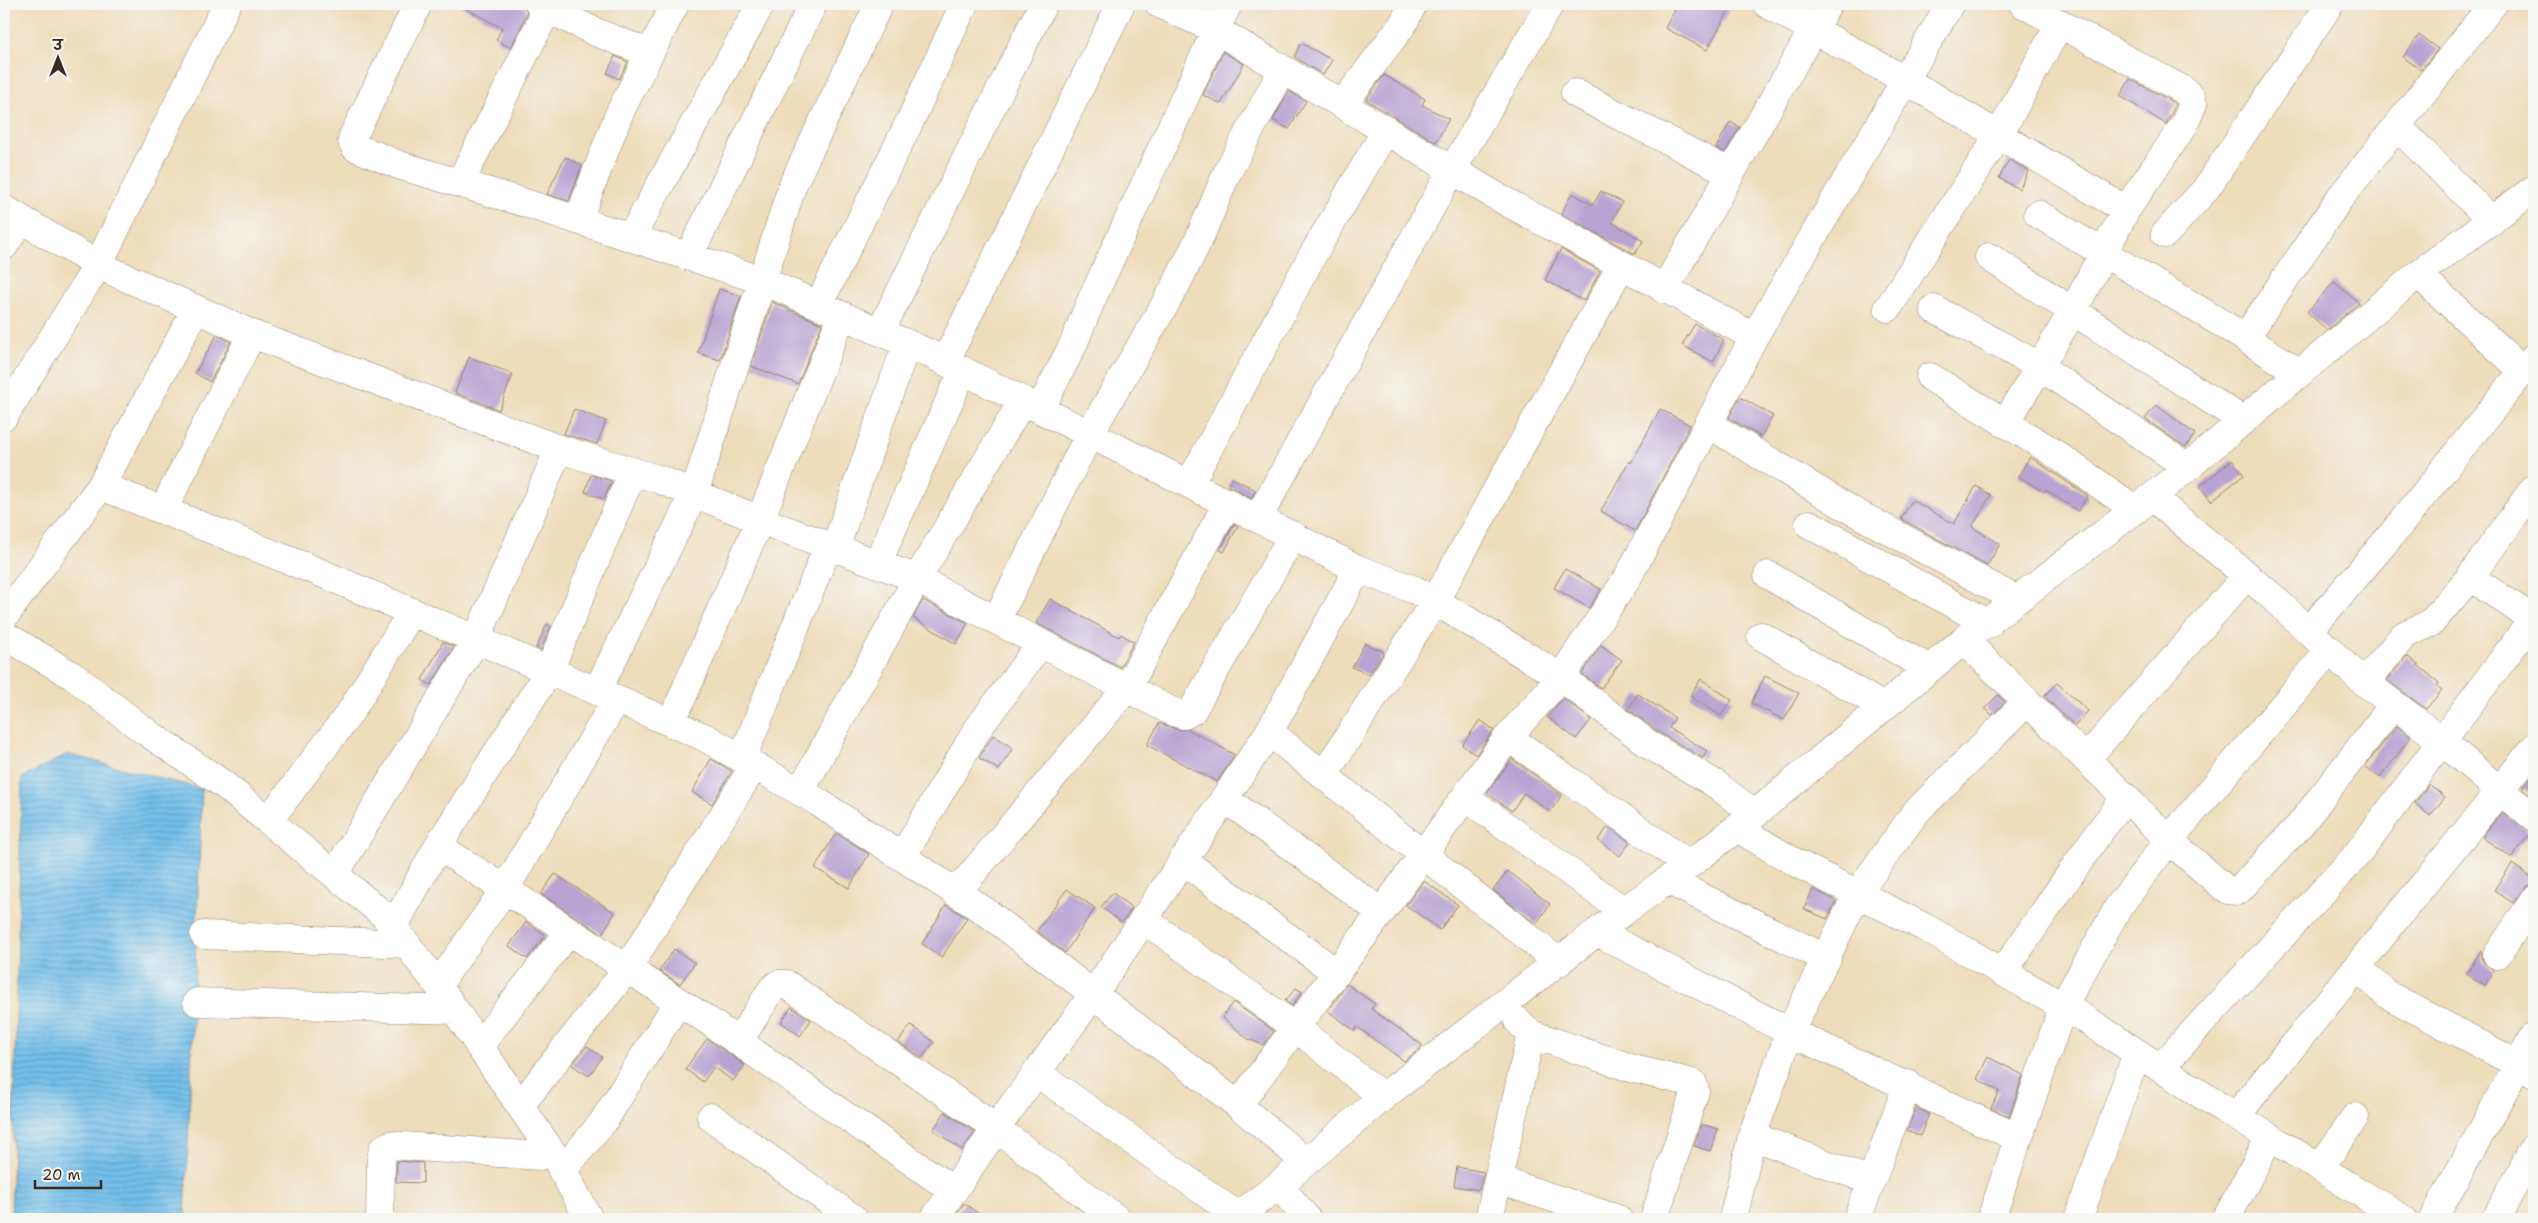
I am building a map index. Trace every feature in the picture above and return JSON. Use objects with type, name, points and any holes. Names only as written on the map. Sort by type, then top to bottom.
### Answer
[{"type":"street","points":[[4,416],[98,265],[227,4]]},
{"type":"street","points":[[418,4],[352,142],[355,147],[399,165],[578,220],[760,280],[907,343],[1358,568],[1415,590],[1561,677],[1650,746],[1714,783],[1746,821],[1798,864],[1924,927],[2063,1006],[2320,1168],[2371,1211],[2403,1219]]},
{"type":"street","points":[[578,220],[619,114],[674,4]]},
{"type":"street","points":[[631,237],[761,4]]},
{"type":"street","points":[[689,256],[813,4]]},
{"type":"street","points":[[438,985],[505,889],[606,696],[694,494],[760,280],[793,184],[879,4]]},
{"type":"street","points":[[671,723],[760,520],[830,310],[911,119],[964,4]]},
{"type":"street","points":[[880,332],[1043,4]]},
{"type":"street","points":[[877,564],[954,366],[1121,4]]},
{"type":"street","points":[[800,792],[917,579],[1031,404],[1073,345],[1090,303],[1228,4]]},
{"type":"street","points":[[1343,104],[1403,24],[1413,4]]},
{"type":"street","points":[[1258,518],[1452,170],[1550,4]]},
{"type":"street","points":[[1767,4],[1906,80],[2126,210]]},
{"type":"street","points":[[1664,290],[1828,4]]},
{"type":"street","points":[[1238,1105],[1508,737],[1561,677],[1627,579],[1754,337],[1950,4]]},
{"type":"street","points":[[2006,424],[2073,311],[2126,210],[2184,125],[2193,104],[2191,97],[2182,89],[2023,4]]},
{"type":"street","points":[[2165,234],[2205,190],[2330,4]]},
{"type":"street","points":[[2245,338],[2340,198],[2493,4]]},
{"type":"street","points":[[1163,5],[1215,29],[1452,170],[1664,290],[1754,337]]},
{"type":"street","points":[[460,183],[543,6],[593,31],[649,53]]},
{"type":"street","points":[[1888,308],[1999,135],[2060,23]]},
{"type":"street","points":[[997,619],[1090,433],[1175,287],[1199,239],[1227,173],[1283,69]]},
{"type":"street","points":[[1576,93],[1731,173]]},
{"type":"street","points":[[2397,126],[2492,221]]},
{"type":"street","points":[[1190,483],[1312,256],[1386,130]]},
{"type":"street","points":[[1036,1072],[1236,1218],[1279,1185],[1383,1097],[1624,911],[1689,865],[1746,821],[1964,640],[1989,624],[2017,600],[2144,504],[2186,466],[2418,274],[2534,189]]},
{"type":"street","points":[[4,246],[12,214],[98,265],[252,334],[559,449],[633,471],[917,579],[1127,688],[1184,715],[1192,711],[1293,535]]},
{"type":"street","points":[[2038,214],[2300,373]]},
{"type":"street","points":[[1989,257],[2242,420]]},
{"type":"street","points":[[1324,775],[1435,601],[1621,266]]},
{"type":"street","points":[[2309,631],[2393,533],[2529,364],[2418,274]]},
{"type":"street","points":[[4,617],[100,486],[196,309]]},
{"type":"street","points":[[1934,309],[2039,366],[2186,466]]},
{"type":"street","points":[[163,510],[252,334]]},
{"type":"street","points":[[520,1106],[627,968],[748,762],[832,547],[907,343]]},
{"type":"street","points":[[1930,377],[2097,481],[2144,504],[2247,575],[2364,682],[2441,740],[2501,792],[2534,817]]},
{"type":"street","points":[[1708,424],[1851,510],[2017,600]]},
{"type":"street","points":[[335,874],[476,640],[559,449]]},
{"type":"street","points":[[401,935],[438,846],[549,671],[633,471]]},
{"type":"street","points":[[100,486],[321,573],[704,737],[800,792],[989,914],[1238,1105],[1306,1162]]},
{"type":"street","points":[[2364,682],[2404,635],[2431,623],[2470,577],[2534,488]]},
{"type":"street","points":[[956,892],[1127,688],[1228,502]]},
{"type":"street","points":[[1809,524],[1989,624]]},
{"type":"street","points":[[934,1219],[996,1128],[1093,994],[1269,732],[1358,568]]},
{"type":"street","points":[[1768,575],[1929,670]]},
{"type":"street","points":[[2086,759],[2247,575]]},
{"type":"street","points":[[2160,1068],[2354,858],[2534,619],[2470,577]]},
{"type":"street","points":[[269,820],[349,714],[411,613]]},
{"type":"street","points":[[4,635],[73,676],[145,732],[224,784],[335,874],[401,935],[456,1010],[520,1106],[562,1171],[589,1219]]},
{"type":"street","points":[[1760,636],[1884,707]]},
{"type":"street","points":[[1964,640],[2169,840],[2227,890],[2238,891],[2300,825],[2393,705]]},
{"type":"street","points":[[902,857],[977,730],[1041,643]]},
{"type":"street","points":[[1991,1219],[2063,1006],[2119,906],[2169,840],[2330,650]]},
{"type":"street","points":[[1733,1219],[1752,1136],[1790,1032],[1857,894],[1916,812],[2027,702]]},
{"type":"street","points":[[1269,732],[1424,853],[1559,962]]},
{"type":"street","points":[[1508,737],[1689,865]]},
{"type":"street","points":[[2236,1116],[2501,792],[2534,748]]},
{"type":"street","points":[[1465,797],[1624,911]]},
{"type":"street","points":[[1224,798],[1381,912]]},
{"type":"street","points":[[2003,972],[2097,835],[2126,798]]},
{"type":"street","points":[[438,846],[738,1042],[954,1191]]},
{"type":"street","points":[[1182,860],[1337,972]]},
{"type":"street","points":[[1667,880],[1827,959]]},
{"type":"street","points":[[2496,954],[2534,900]]},
{"type":"street","points":[[1143,919],[1295,1027],[1383,1097]]},
{"type":"street","points":[[479,1046],[569,931]]},
{"type":"street","points":[[1597,932],[1790,1032],[1908,1084],[2018,1138]]},
{"type":"street","points":[[204,935],[401,935]]},
{"type":"street","points":[[2358,968],[2388,994],[2527,1070]]},
{"type":"street","points":[[738,1042],[772,989],[778,984],[786,984],[996,1128],[1117,1219]]},
{"type":"street","points":[[197,1002],[456,1010]]},
{"type":"street","points":[[562,1171],[603,1122],[678,1002]]},
{"type":"street","points":[[1502,1007],[1531,1034],[1634,1069],[1693,1083],[1695,1091],[1654,1219]]},
{"type":"street","points":[[1488,1219],[1531,1034]]},
{"type":"street","points":[[2433,1219],[2527,1070],[2534,1036]]},
{"type":"street","points":[[2078,1219],[2137,1052]]},
{"type":"street","points":[[1856,1219],[1908,1084]]},
{"type":"street","points":[[2320,1168],[2355,1117]]},
{"type":"street","points":[[711,1118],[854,1219]]},
{"type":"street","points":[[1752,1136],[1871,1181]]},
{"type":"street","points":[[2226,1219],[2270,1137]]},
{"type":"street","points":[[380,1219],[381,1159],[383,1149],[390,1145],[540,1156]]},
{"type":"street","points":[[2496,1219],[2534,1147]]},
{"type":"street","points":[[1498,1180],[1618,1219]]},
{"type":"street","points":[[1279,1185],[1307,1219]]},
{"type":"water","points":[[67,754],[202,789],[185,1219],[11,1219],[22,778]]},
{"type":"building","points":[[457,4],[524,4],[527,14],[511,48],[496,40],[502,28]]},
{"type":"building","points":[[1678,4],[1717,4],[1729,10],[1707,50],[1665,28]]},
{"type":"building","points":[[2419,35],[2438,49],[2421,70],[2403,57]]},
{"type":"building","points":[[1301,43],[1332,60],[1323,75],[1294,57]]},
{"type":"building","points":[[1223,52],[1244,64],[1221,104],[1203,95]]},
{"type":"building","points":[[615,56],[628,62],[619,79],[607,73]]},
{"type":"building","points":[[1384,75],[1425,99],[1422,105],[1449,119],[1436,142],[1366,100]]},
{"type":"building","points":[[2130,79],[2176,104],[2166,124],[2120,96]]},
{"type":"building","points":[[1289,91],[1306,101],[1289,129],[1273,120]]},
{"type":"building","points":[[1730,122],[1740,127],[1725,152],[1716,148]]},
{"type":"building","points":[[565,157],[582,165],[569,201],[547,194]]},
{"type":"building","points":[[2009,160],[2029,171],[2019,189],[1999,178]]},
{"type":"building","points":[[1601,191],[1622,202],[1612,222],[1643,241],[1635,254],[1561,214],[1572,193],[1593,205]]},
{"type":"building","points":[[1561,249],[1600,271],[1584,301],[1545,280]]},
{"type":"building","points":[[2334,282],[2359,303],[2327,330],[2307,312]]},
{"type":"building","points":[[719,289],[741,296],[720,360],[698,353]]},
{"type":"building","points":[[772,302],[822,324],[798,384],[751,366]]},
{"type":"building","points":[[1695,324],[1724,340],[1713,362],[1682,345]]},
{"type":"building","points":[[217,335],[231,342],[210,382],[195,373]]},
{"type":"building","points":[[469,357],[513,374],[499,410],[455,393]]},
{"type":"building","points":[[1740,397],[1773,416],[1761,437],[1729,418]]},
{"type":"building","points":[[2156,405],[2195,434],[2186,447],[2145,419]]},
{"type":"building","points":[[574,409],[606,421],[597,444],[564,434]]},
{"type":"building","points":[[1660,409],[1690,425],[1635,531],[1601,511],[1629,461],[1631,463]]},
{"type":"building","points":[[2030,457],[2088,496],[2078,511],[2046,490],[2044,492],[2018,476]]},
{"type":"building","points":[[2232,460],[2244,475],[2211,501],[2200,486]]},
{"type":"building","points":[[591,475],[612,481],[604,499],[585,492]]},
{"type":"building","points":[[1232,478],[1256,490],[1251,498],[1228,486]]},
{"type":"building","points":[[1976,486],[1991,495],[1972,527],[2000,544],[1987,566],[1901,519],[1912,500],[1954,524]]},
{"type":"building","points":[[1234,524],[1238,526],[1224,552],[1220,550]]},
{"type":"building","points":[[1565,569],[1601,589],[1589,608],[1554,588]]},
{"type":"building","points":[[1050,599],[1119,637],[1121,634],[1134,642],[1120,667],[1036,623]]},
{"type":"building","points":[[923,600],[968,623],[956,644],[913,618]]},
{"type":"building","points":[[547,624],[551,626],[541,650],[536,648]]},
{"type":"building","points":[[443,642],[454,647],[431,685],[422,680]]},
{"type":"building","points":[[1365,643],[1384,652],[1369,675],[1352,667]]},
{"type":"building","points":[[1601,645],[1622,660],[1601,688],[1582,674]]},
{"type":"building","points":[[2407,656],[2439,683],[2437,686],[2442,690],[2426,709],[2387,680]]},
{"type":"building","points":[[1765,676],[1799,693],[1784,720],[1751,703]]},
{"type":"building","points":[[1701,679],[1732,700],[1721,716],[1690,696]]},
{"type":"building","points":[[2057,683],[2088,711],[2075,726],[2044,696]]},
{"type":"building","points":[[1638,694],[1675,718],[1669,728],[1707,751],[1703,758],[1660,733],[1628,709]]},
{"type":"building","points":[[1998,695],[2005,702],[1992,715],[1985,708]]},
{"type":"building","points":[[1563,698],[1591,720],[1576,739],[1547,717]]},
{"type":"building","points":[[1480,720],[1494,730],[1476,755],[1462,745]]},
{"type":"building","points":[[1159,723],[1179,730],[1188,729],[1235,755],[1217,782],[1147,745]]},
{"type":"building","points":[[2397,726],[2411,737],[2380,778],[2365,766]]},
{"type":"building","points":[[993,735],[1013,748],[999,770],[979,758]]},
{"type":"building","points":[[711,759],[732,771],[712,804],[692,792]]},
{"type":"building","points":[[1512,759],[1562,795],[1550,812],[1524,793],[1512,811],[1487,793]]},
{"type":"building","points":[[2534,773],[2534,798],[2522,788]]},
{"type":"building","points":[[2429,784],[2445,797],[2430,816],[2415,803]]},
{"type":"building","points":[[2502,812],[2531,832],[2512,858],[2482,837]]},
{"type":"building","points":[[1608,827],[1630,842],[1620,856],[1598,840]]},
{"type":"building","points":[[836,833],[869,854],[849,888],[815,868]]},
{"type":"building","points":[[2512,864],[2534,879],[2534,885],[2527,886],[2513,903],[2494,890]]},
{"type":"building","points":[[1508,871],[1550,904],[1536,924],[1493,890]]},
{"type":"building","points":[[555,874],[615,913],[602,934],[541,894]]},
{"type":"building","points":[[1424,881],[1458,905],[1440,930],[1406,905]]},
{"type":"building","points":[[1067,889],[1095,908],[1065,953],[1037,931]]},
{"type":"building","points":[[1813,889],[1836,901],[1827,919],[1804,909]]},
{"type":"building","points":[[1113,893],[1132,908],[1122,923],[1101,907]]},
{"type":"building","points":[[946,905],[967,918],[942,957],[922,944]]},
{"type":"building","points":[[526,922],[546,935],[527,959],[509,946]]},
{"type":"building","points":[[674,949],[695,963],[680,984],[659,971]]},
{"type":"building","points":[[2481,951],[2483,962],[2494,970],[2485,985],[2466,974]]},
{"type":"building","points":[[1347,984],[1375,1004],[1371,1009],[1422,1045],[1420,1049],[1404,1061],[1357,1027],[1355,1031],[1328,1011]]},
{"type":"building","points":[[1296,988],[1302,992],[1292,1006],[1285,1001]]},
{"type":"building","points":[[1233,1002],[1274,1031],[1263,1045],[1248,1039],[1222,1017]]},
{"type":"building","points":[[791,1007],[811,1020],[800,1036],[781,1022]]},
{"type":"building","points":[[911,1025],[934,1042],[922,1058],[898,1042]]},
{"type":"building","points":[[707,1039],[745,1065],[733,1081],[714,1067],[703,1082],[685,1069]]},
{"type":"building","points":[[587,1046],[602,1057],[589,1076],[572,1065]]},
{"type":"building","points":[[1988,1057],[2023,1075],[2009,1117],[1991,1108],[1999,1091],[1977,1079]]},
{"type":"building","points":[[1916,1108],[1929,1114],[1920,1136],[1907,1131]]},
{"type":"building","points":[[945,1112],[975,1132],[962,1150],[933,1130]]},
{"type":"building","points":[[1701,1124],[1718,1129],[1710,1151],[1694,1146]]},
{"type":"building","points":[[397,1161],[423,1163],[423,1183],[396,1182]]},
{"type":"building","points":[[1457,1167],[1484,1172],[1479,1190],[1454,1186]]},
{"type":"building","points":[[964,1203],[986,1219],[953,1219]]}]
